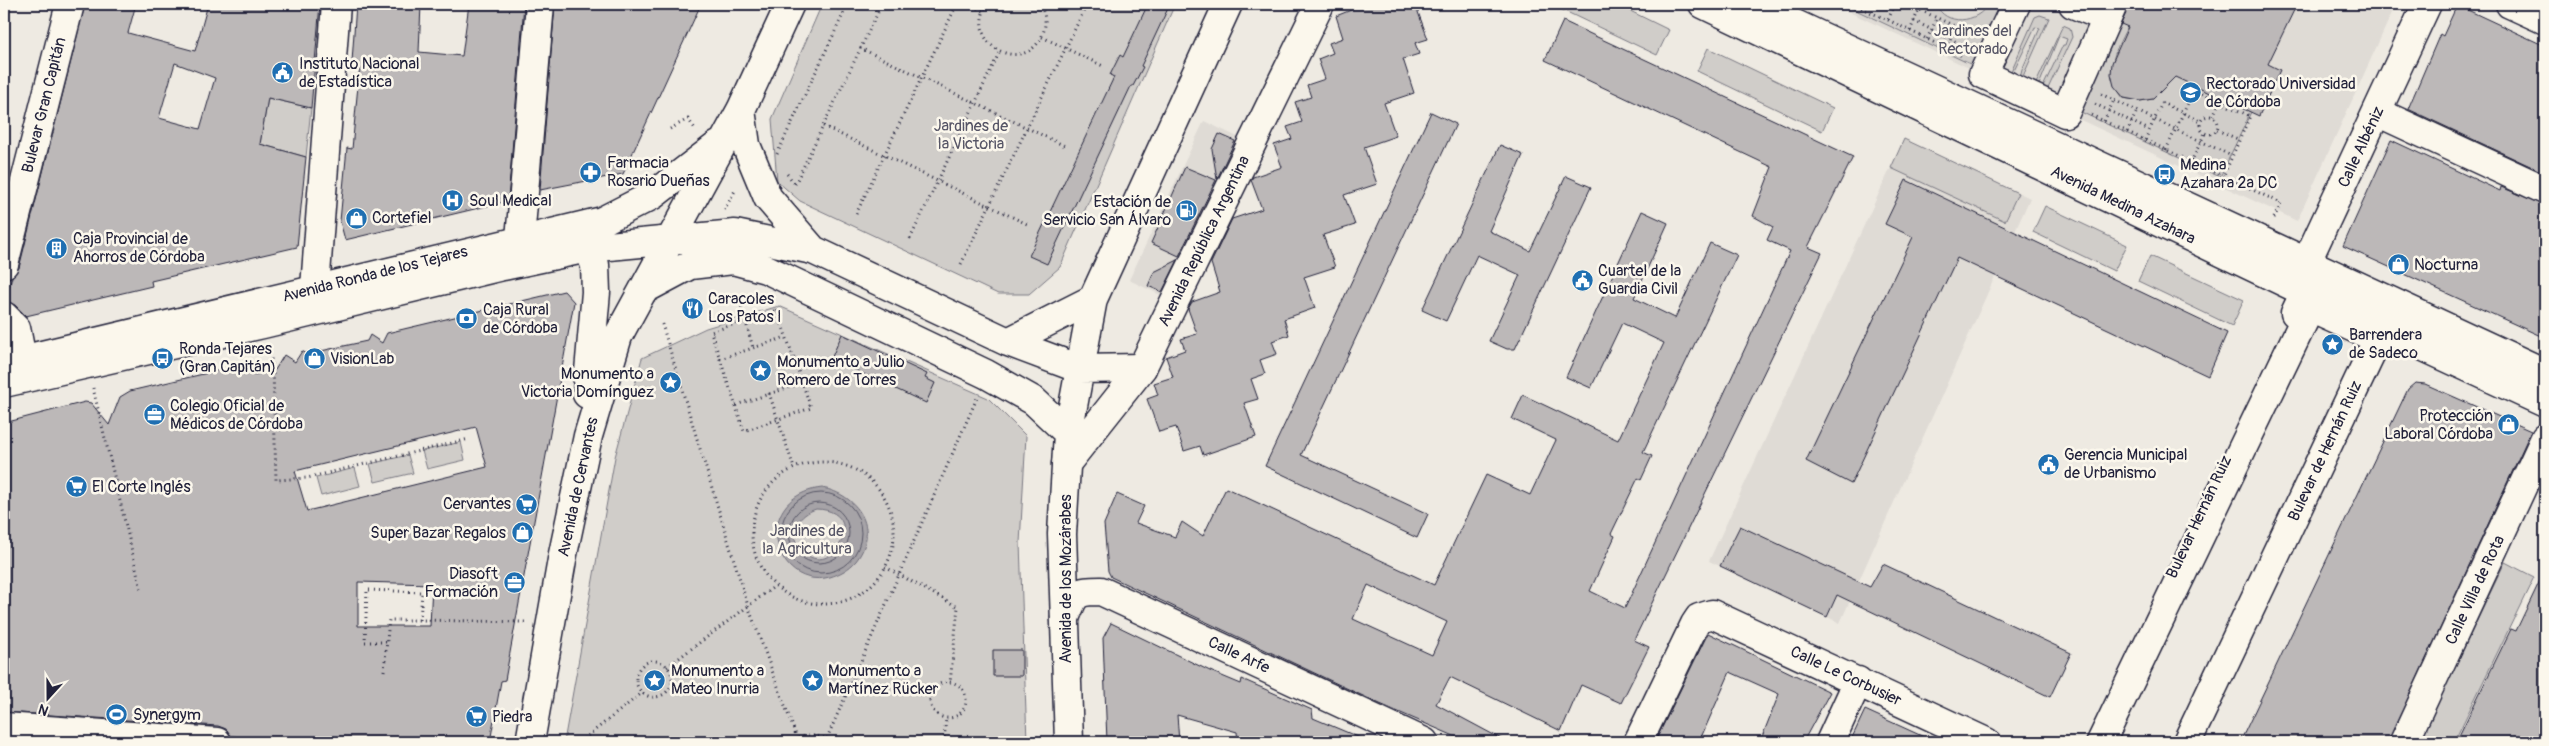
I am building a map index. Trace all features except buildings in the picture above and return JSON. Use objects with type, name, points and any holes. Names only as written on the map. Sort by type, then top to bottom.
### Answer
[{"type":"main road","name":"Bulevar Gran Capitán","points":[[4,264],[70,4]]},
{"type":"main road","points":[[315,288],[336,4]]},
{"type":"main road","points":[[520,239],[540,4]]},
{"type":"main road","name":"Avenida de Cervantes","points":[[530,742],[563,554],[588,436],[600,390],[618,336],[672,240],[741,110],[790,4]]},
{"type":"main road","points":[[1008,342],[1092,299],[1228,4]]},
{"type":"main road","name":"Avenida República Argentina","points":[[1066,464],[1142,368],[1320,4]]},
{"type":"main road","name":"Avenida Medina Azahara","points":[[1703,4],[2305,292],[2545,403]]},
{"type":"main road","name":"Avenida Medina Azahara","points":[[1752,4],[2545,373]]},
{"type":"main road","points":[[2016,4],[1985,54],[1983,74],[2065,113],[2084,93],[2112,7],[2106,4],[2100,15],[2074,4]]},
{"type":"main road","name":"Calle Albéniz","points":[[2305,292],[2307,261],[2427,4]]},
{"type":"main road","points":[[2510,4],[2545,20]]},
{"type":"main road","points":[[741,110],[746,145],[768,198],[812,250],[1008,342],[1080,369],[1142,368]]},
{"type":"main road","points":[[2377,112],[2545,190]]},
{"type":"main road","name":"Avenida Ronda de los Tejares","points":[[13,361],[602,220],[653,195],[725,139]]},
{"type":"main road","name":"Avenida Ronda de los Tejares","points":[[4,383],[263,324],[503,266],[588,248],[734,234],[812,250]]},
{"type":"main road","points":[[563,554],[590,378],[596,292],[595,265],[588,248]]},
{"type":"main road","points":[[645,289],[690,265],[732,260],[766,269],[986,374],[1034,400],[1068,433]]},
{"type":"main road","name":"Bulevar Hernán Ruiz","points":[[2092,742],[2305,292]]},
{"type":"main road","name":"Avenida de los Mozárabes","points":[[1069,742],[1062,534],[1068,433],[1092,299]]},
{"type":"main road","points":[[2197,742],[2404,306]]},
{"type":"main road","name":"Bulevar de Hernán Ruiz","points":[[2101,742],[2310,308],[2378,339],[2187,742]]},
{"type":"main road","points":[[4,316],[16,328],[13,361]]},
{"type":"main road","name":"Calle Villa de Rota","points":[[2404,742],[2545,438]]},
{"type":"main road","name":"Calle Arfe","points":[[1065,618],[1072,600],[1080,591],[1090,589],[1101,590],[1424,742]]},
{"type":"main road","name":"Calle Le Corbusier","points":[[1638,742],[1695,624],[1699,618],[1712,614],[1720,616],[1986,742]]},
{"type":"main road","points":[[1830,742],[1858,681]]},
{"type":"main road","points":[[4,727],[217,742]]},
{"type":"path","points":[[776,156],[848,4]]},
{"type":"path","points":[[795,184],[882,4]]},
{"type":"path","points":[[856,214],[957,4]]},
{"type":"path","points":[[968,4],[983,11]]},
{"type":"path","points":[[987,4],[983,11],[981,23],[983,33],[988,42],[1000,51],[1017,54],[1027,52],[1036,46],[1042,37],[1045,27],[1045,16],[1039,4]]},
{"type":"path","points":[[961,264],[1086,4]]},
{"type":"path","points":[[1852,4],[1946,48],[1985,54]]},
{"type":"path","points":[[1864,9],[1866,4]]},
{"type":"path","points":[[1888,20],[1895,4]]},
{"type":"path","points":[[1907,4],[1956,26],[1985,54]]},
{"type":"path","points":[[1910,30],[1921,4]]},
{"type":"path","points":[[1927,39],[1937,18]]},
{"type":"path","points":[[1914,21],[1985,54]]},
{"type":"path","points":[[1946,48],[1956,26]]},
{"type":"path","points":[[1042,37],[1103,66]]},
{"type":"path","points":[[860,48],[1065,146]]},
{"type":"path","points":[[910,239],[1000,51]]},
{"type":"path","points":[[2166,150],[2194,90],[2250,116],[2223,177]]},
{"type":"path","points":[[2084,93],[2114,100],[2232,156]]},
{"type":"path","points":[[2084,93],[2109,111],[2149,130]]},
{"type":"path","points":[[2104,121],[2114,100]]},
{"type":"path","points":[[2213,116],[2220,102]]},
{"type":"path","points":[[2145,140],[2162,103],[2200,121]]},
{"type":"path","points":[[2127,132],[2137,110]]},
{"type":"path","points":[[2086,112],[2281,203],[2274,218]]},
{"type":"path","points":[[2200,121],[2206,116],[2213,116],[2218,121],[2217,130],[2212,134],[2205,134]]},
{"type":"path","points":[[670,129],[688,119]]},
{"type":"path","points":[[2200,121],[2200,128],[2205,134]]},
{"type":"path","points":[[823,126],[1027,224]]},
{"type":"path","points":[[2217,130],[2240,140]]},
{"type":"path","points":[[2192,162],[2205,134]]},
{"type":"path","points":[[739,297],[744,321],[753,348]]},
{"type":"path","points":[[777,310],[811,408],[744,431],[711,332],[744,321],[777,310]]},
{"type":"path","points":[[263,324],[274,368],[276,480],[307,478],[469,439]]},
{"type":"path","points":[[662,324],[748,606],[797,738]]},
{"type":"path","points":[[720,359],[786,337]]},
{"type":"path","points":[[87,365],[141,589]]},
{"type":"path","points":[[827,738],[986,374]]},
{"type":"path","points":[[736,405],[802,383]]},
{"type":"path","points":[[769,394],[794,468]]},
{"type":"path","points":[[813,462],[833,463],[852,468],[875,486],[890,511],[894,530],[892,550],[885,567],[872,585],[855,597],[835,604],[813,604],[793,598],[775,586],[760,568],[752,545],[752,522],[760,499],[775,480],[794,468],[813,462]]},
{"type":"path","points":[[885,567],[958,607],[950,682]]},
{"type":"path","points":[[667,667],[775,586]]},
{"type":"path","points":[[386,642],[365,642],[367,590],[422,592],[420,620]]},
{"type":"path","points":[[384,671],[389,620],[512,621],[551,624]]},
{"type":"path","points":[[652,661],[663,663],[667,667],[672,684],[666,693],[655,698],[642,693],[636,684],[636,678],[641,667],[652,661]]},
{"type":"path","points":[[950,682],[960,687],[966,702],[957,716],[946,718],[935,712],[932,707],[931,695],[939,686],[950,682]]},
{"type":"path","points":[[580,742],[642,693]]},
{"type":"path","points":[[944,742],[946,718]]},
{"type":"path","points":[[789,742],[812,735],[835,742]]},
{"type":"shaded area","name":"Rectorado Universidad de Córdoba","points":[[1832,4],[2396,4],[2297,221]]},
{"type":"shaded area","name":"Estación de Servicio San Álvaro","points":[[1204,121],[1246,141],[1171,300],[1129,280]]},
{"type":"shaded area","points":[[1904,139],[2030,198],[1840,623],[1709,561]]},
{"type":"green space","name":"Jardines de la Victoria","points":[[822,4],[1175,4],[1060,267],[1029,294],[998,294],[800,201],[777,181],[772,119]]},
{"type":"green space","points":[[1550,4],[1616,4],[1669,30],[1657,55]]},
{"type":"green space","name":"Jardines del Rectorado","points":[[1843,4],[1936,4],[1940,11],[1947,16],[1962,20],[1977,15],[1988,4],[2016,4],[1985,71]]},
{"type":"green space","points":[[2112,7],[2133,15],[2114,56],[2112,66],[2116,87],[2123,98],[2140,101],[2153,99],[2175,65],[2193,85],[2251,112],[2220,177],[2068,106]]},
{"type":"green space","points":[[2040,15],[2049,18],[2020,83],[2008,78],[2035,17]],"holes":[[[2035,27],[2040,28],[2020,78],[2012,75]]]},
{"type":"green space","points":[[2063,25],[2070,28],[2072,37],[2045,95],[2033,90]],"holes":[[[2059,36],[2067,39],[2043,87],[2039,85]]]},
{"type":"green space","points":[[1708,48],[1833,108],[1822,131],[1697,71]]},
{"type":"green space","points":[[268,98],[311,108],[306,157],[260,144]]},
{"type":"green space","points":[[1904,139],[2018,193],[2005,221],[1891,168]]},
{"type":"green space","points":[[2045,206],[2127,245],[2114,271],[2033,232]]},
{"type":"green space","points":[[2150,256],[2244,300],[2232,326],[2138,281]]},
{"type":"green space","name":"Jardines de la Agricultura","points":[[779,306],[988,398],[1026,436],[1020,543],[1027,742],[564,742],[615,457],[642,358],[706,328]]},
{"type":"green space","points":[[461,442],[465,460],[427,469],[422,451]]},
{"type":"green space","points":[[408,455],[413,473],[375,482],[370,464]]},
{"type":"green space","points":[[355,468],[360,486],[321,496],[316,478]]},
{"type":"green space","points":[[2505,562],[2534,577],[2454,742],[2419,742]]},
{"type":"water","points":[[822,488],[835,492],[846,497],[855,505],[861,515],[865,525],[866,537],[863,549],[856,561],[844,571],[830,577],[810,578],[794,571],[783,558],[777,541],[778,524],[785,507],[799,495]],"holes":[[[816,509],[833,513],[842,521],[844,532],[840,544],[833,553],[822,558],[811,557],[799,547],[796,541],[794,535],[797,524],[810,511]]]},
{"type":"place","name":"Instituto Nacional de Estadística","points":[[283,73]]},
{"type":"place","name":"Rectorado Universidad de Córdoba","points":[[2190,93]]},
{"type":"place","name":"Farmacia Rosario Dueñas","points":[[591,172]]},
{"type":"place","name":"Medina Azahara 2ª DC","points":[[2164,174]]},
{"type":"place","name":"Soul Medical","points":[[453,201]]},
{"type":"place","name":"Estación de Servicio San Álvaro","points":[[1187,211]]},
{"type":"place","name":"Cortefiel","points":[[356,218]]},
{"type":"place","name":"Caja Provincial de Ahorros de Córdoba","points":[[57,248]]},
{"type":"place","name":"Nocturna","points":[[2398,265]]},
{"type":"place","name":"Cuartel de la Guardia Civil","points":[[1582,280]]},
{"type":"place","name":"Caracoles Los Patos I","points":[[692,308]]},
{"type":"place","name":"Caja Rural de Córdoba","points":[[467,319]]},
{"type":"place","name":"Barrendera de Sadeco","points":[[2333,344]]},
{"type":"place","name":"Ronda Tejares (Gran Capitán)","points":[[163,358]]},
{"type":"place","name":"VisionLab","points":[[314,359]]},
{"type":"place","name":"Monumento a Julio Romero de Torres","points":[[761,371]]},
{"type":"place","name":"Monumento a Victoria Domínguez","points":[[670,383]]},
{"type":"place","name":"Colegio Oficial de Médicos de Córdoba","points":[[154,415]]},
{"type":"place","name":"Protección Laboral Córdoba","points":[[2509,425]]},
{"type":"place","name":"Gerencia Municipal de Urbanismo","points":[[2048,464]]},
{"type":"place","name":"El Corte Inglés","points":[[76,487]]},
{"type":"place","name":"Cervantes","points":[[527,504]]},
{"type":"place","name":"Super Bazar Regalos","points":[[522,533]]},
{"type":"place","name":"Diasoft Formación","points":[[514,583]]},
{"type":"place","name":"Monumento a Mateo Inurria","points":[[655,680]]},
{"type":"place","name":"Monumento a Martínez Rücker","points":[[812,680]]},
{"type":"place","name":"Synergym","points":[[117,715]]},
{"type":"place","name":"Piedra","points":[[476,717]]}]
